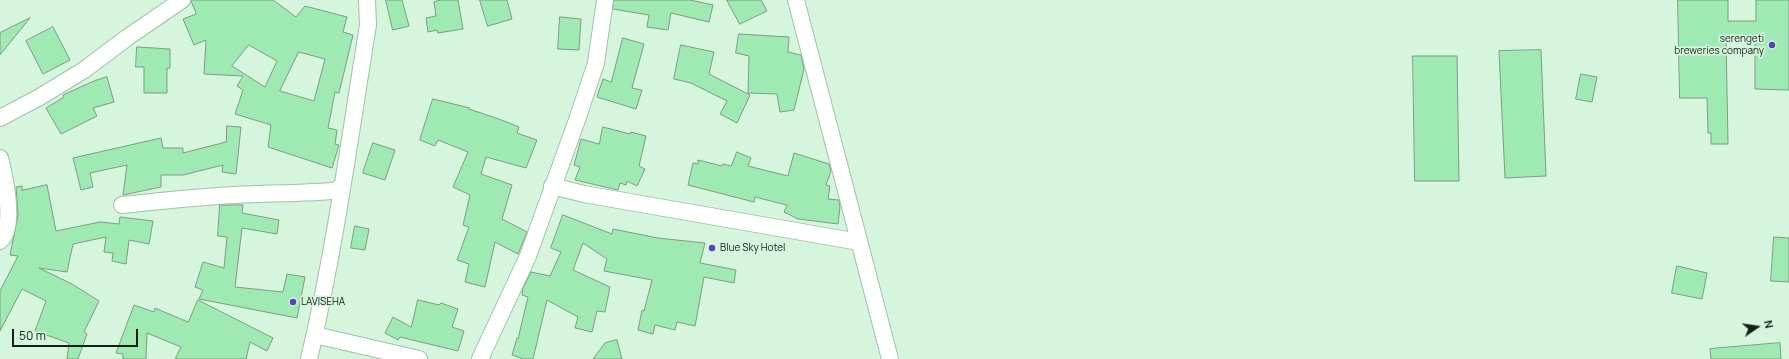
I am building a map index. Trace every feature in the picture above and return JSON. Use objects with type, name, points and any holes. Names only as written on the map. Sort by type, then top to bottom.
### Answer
[{"type":"street","points":[[309,359],[315,335],[341,190],[368,25],[367,0]]},
{"type":"street","points":[[480,359],[528,256],[577,120],[596,63],[605,0]]},
{"type":"street","points":[[796,0],[890,359]]},
{"type":"street","points":[[0,118],[38,98],[84,70],[177,1]]},
{"type":"street","points":[[0,158],[9,223],[6,236],[0,241]]},
{"type":"street","points":[[552,186],[584,194],[859,242]]},
{"type":"street","points":[[122,205],[174,199],[236,195],[303,194],[341,190]]},
{"type":"street","points":[[315,335],[419,359]]},
{"type":"building","points":[[191,0],[273,0],[296,17],[305,6],[347,17],[343,32],[353,35],[339,93],[335,92],[328,128],[337,130],[335,144],[339,145],[332,168],[268,147],[271,125],[235,114],[243,90],[237,86],[243,76],[204,74],[206,40],[194,45],[183,19],[196,14]],"holes":[[[249,45],[277,61],[265,87],[232,66]],[[299,52],[325,59],[314,101],[280,91]]]},
{"type":"building","points":[[386,0],[402,0],[409,26],[393,30]]},
{"type":"building","points":[[441,0],[458,0],[463,29],[438,33],[437,30],[428,32],[426,18],[436,16],[434,2]]},
{"type":"building","points":[[480,0],[507,0],[512,19],[488,26]]},
{"type":"building","points":[[614,0],[690,0],[713,5],[709,22],[671,13],[668,30],[647,27],[649,15],[613,9]]},
{"type":"building","points":[[727,0],[761,0],[767,11],[740,24]]},
{"type":"building","points":[[1678,0],[1728,0],[1728,21],[1756,21],[1756,0],[1789,0],[1789,90],[1755,89],[1755,35],[1726,36],[1728,144],[1711,144],[1711,133],[1708,133],[1707,98],[1680,98]]},
{"type":"building","points":[[560,17],[581,19],[579,50],[558,49]]},
{"type":"building","points":[[30,18],[0,55],[0,33]]},
{"type":"building","points":[[53,27],[70,60],[43,74],[26,41]]},
{"type":"building","points":[[739,34],[789,37],[788,52],[801,55],[804,69],[794,110],[780,112],[777,94],[748,93],[749,56],[736,53]]},
{"type":"building","points":[[623,38],[644,44],[632,88],[642,90],[636,109],[597,97],[603,79],[611,82]]},
{"type":"building","points":[[681,45],[714,52],[709,74],[750,95],[737,123],[720,114],[727,101],[691,83],[674,79]]},
{"type":"building","points":[[137,47],[170,49],[170,68],[167,68],[167,93],[144,93],[144,67],[136,67]]},
{"type":"building","points":[[1541,50],[1546,176],[1505,178],[1499,51]]},
{"type":"building","points":[[1413,56],[1457,56],[1459,181],[1415,181]]},
{"type":"building","points":[[1581,74],[1597,77],[1592,102],[1576,99]]},
{"type":"building","points":[[107,77],[114,102],[93,108],[97,116],[61,134],[46,108],[64,97],[63,95],[94,81]]},
{"type":"building","points":[[433,99],[470,108],[469,109],[499,119],[519,127],[517,133],[537,140],[526,168],[486,157],[481,174],[512,185],[502,219],[527,232],[518,254],[495,242],[485,287],[465,282],[469,264],[457,260],[469,227],[463,225],[470,195],[453,187],[468,152],[438,140],[435,146],[420,140]]},
{"type":"building","points":[[227,126],[241,127],[236,174],[222,172],[223,165],[183,175],[161,175],[161,187],[123,195],[127,165],[90,173],[93,187],[81,190],[73,158],[161,138],[163,148],[183,148],[183,153],[226,142]]},
{"type":"building","points":[[603,127],[630,134],[631,132],[646,136],[639,166],[645,169],[637,186],[627,181],[626,185],[620,183],[618,190],[575,180],[580,167],[574,165],[581,139],[599,144]]},
{"type":"building","points":[[373,143],[395,150],[385,180],[363,173]]},
{"type":"building","points":[[737,152],[751,158],[748,166],[788,176],[794,153],[829,164],[831,171],[826,185],[830,186],[828,199],[839,200],[840,207],[838,224],[798,219],[784,212],[787,205],[755,197],[754,202],[688,185],[693,163],[698,164],[698,160],[722,166],[723,164],[731,166]]},
{"type":"building","points":[[47,185],[56,231],[100,222],[119,224],[120,217],[153,221],[149,244],[129,240],[126,264],[112,261],[113,253],[104,252],[106,237],[73,244],[67,272],[39,268],[72,284],[99,301],[84,332],[87,334],[78,359],[67,359],[69,343],[35,331],[46,301],[22,289],[0,331],[0,291],[18,256],[10,255],[18,215],[16,187],[22,186],[22,190]]},
{"type":"building","points":[[220,205],[243,205],[242,213],[279,220],[277,234],[242,228],[235,287],[283,292],[287,274],[305,277],[297,318],[199,299],[203,290],[195,287],[203,262],[224,268],[227,237],[218,236]]},
{"type":"building","points":[[563,215],[612,234],[613,229],[658,238],[705,243],[700,263],[736,270],[734,283],[704,277],[695,326],[677,322],[675,330],[655,325],[653,334],[638,330],[642,310],[644,311],[652,280],[604,271],[607,259],[583,243],[573,270],[610,287],[605,312],[597,311],[592,332],[575,328],[578,317],[547,300],[533,359],[524,359],[512,355],[517,338],[518,339],[528,297],[522,295],[523,288],[531,272],[550,276],[561,252],[551,248]]},
{"type":"building","points":[[355,226],[369,229],[365,250],[351,248]]},
{"type":"building","points":[[1774,237],[1789,238],[1789,282],[1771,281]]},
{"type":"building","points":[[1677,266],[1707,273],[1702,299],[1672,293]]},
{"type":"building","points":[[198,300],[273,338],[267,351],[250,342],[246,359],[175,359],[181,347],[147,333],[146,359],[123,359],[123,354],[116,353],[134,305],[154,312],[155,308],[188,322]]},
{"type":"building","points":[[418,300],[439,305],[441,303],[458,309],[452,327],[464,331],[458,351],[400,337],[398,340],[385,333],[393,317],[411,327]]},
{"type":"building","points":[[617,340],[622,359],[593,359],[605,343]]},
{"type":"building","points":[[1780,343],[1781,359],[1711,359],[1710,349]]},
{"type":"place","name":"serengeti breweries company","points":[[1772,45]]},
{"type":"place","name":"Blue Sky Hotel","points":[[712,248]]},
{"type":"place","name":"LAVISEHA","points":[[293,302]]}]
